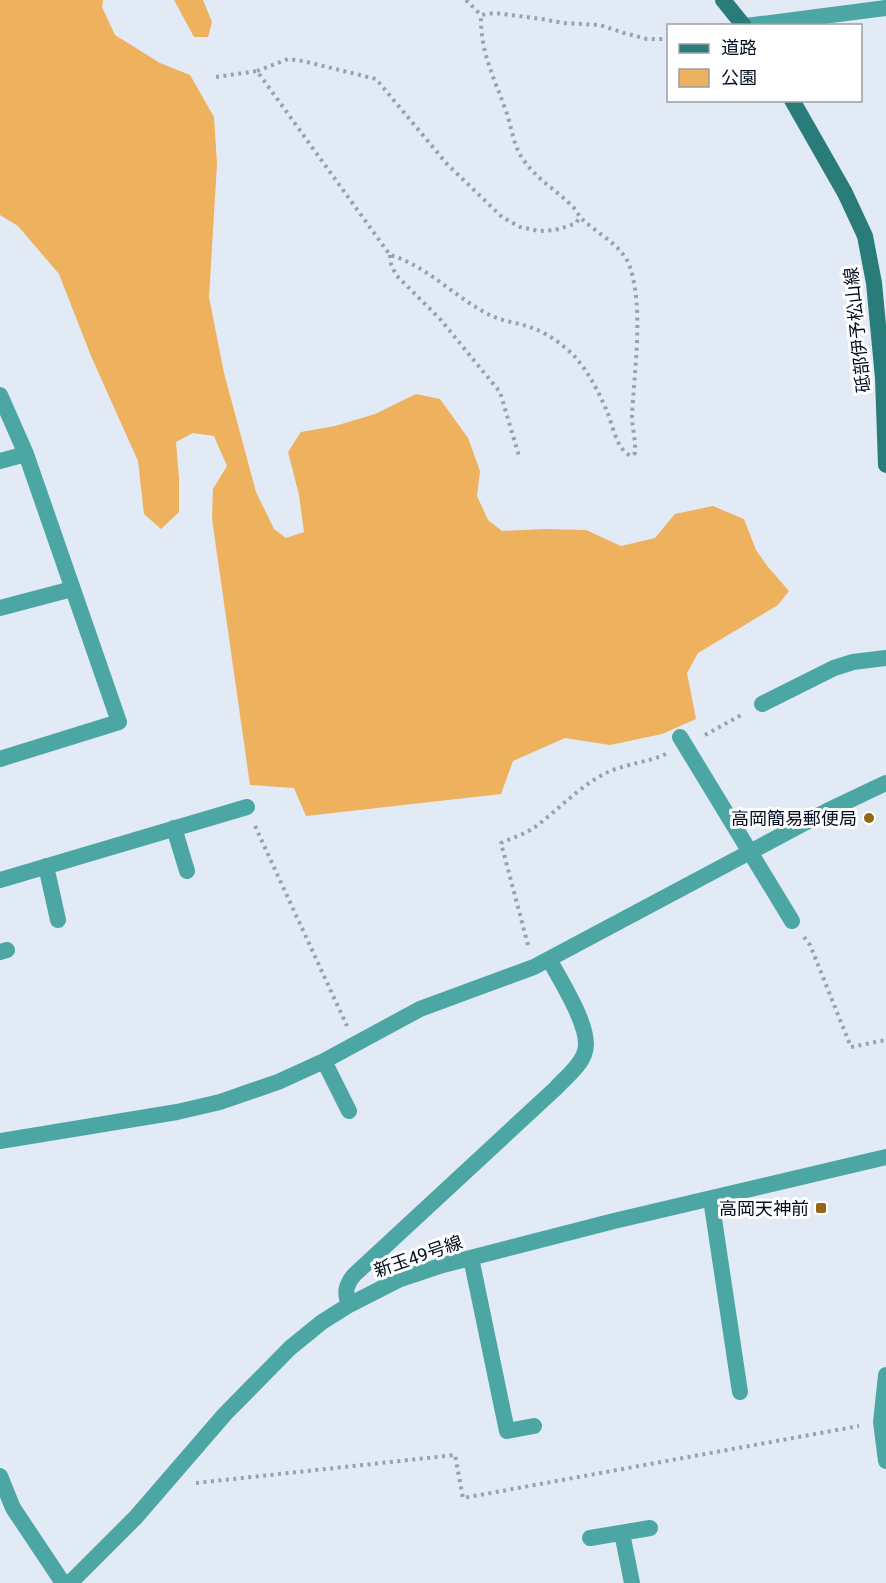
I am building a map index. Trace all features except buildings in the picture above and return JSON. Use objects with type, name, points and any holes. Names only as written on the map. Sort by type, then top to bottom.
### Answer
[{"type":"main road","points":[[723,0],[743,24]]},
{"type":"main road","name":"砥部伊予松山線","points":[[793,102],[845,193],[865,236],[874,283],[883,378],[886,465]]},
{"type":"street","points":[[761,24],[886,8]]},
{"type":"street","points":[[0,395],[26,454],[119,722],[0,759]]},
{"type":"street","points":[[0,461],[26,454]]},
{"type":"street","points":[[0,608],[72,589]]},
{"type":"street","points":[[762,704],[834,668],[853,662],[886,658]]},
{"type":"street","points":[[682,742],[752,852],[792,921]]},
{"type":"street","points":[[0,1141],[177,1112],[220,1102],[278,1082],[324,1061],[420,1009],[534,967],[827,811],[886,783]]},
{"type":"street","points":[[0,880],[247,807]]},
{"type":"street","points":[[174,828],[187,871]]},
{"type":"street","points":[[46,866],[58,920]]},
{"type":"street","points":[[349,1305],[345,1295],[347,1284],[354,1275],[556,1088],[575,1068],[585,1051],[585,1035],[549,959]]},
{"type":"street","points":[[324,1061],[349,1112]]},
{"type":"street","name":"新玉49号線","points":[[70,1583],[136,1517],[225,1414],[290,1348],[322,1322],[349,1305],[398,1280],[471,1258],[614,1221],[886,1157]]},
{"type":"street","points":[[711,1199],[740,1392]]},
{"type":"street","points":[[471,1258],[507,1431],[534,1426]]},
{"type":"street","points":[[886,1375],[881,1422],[886,1461]]},
{"type":"street","points":[[0,1476],[13,1508],[63,1583]]},
{"type":"street","points":[[590,1538],[650,1528]]},
{"type":"street","points":[[622,1533],[632,1583]]},
{"type":"path","points":[[390,255],[405,259],[494,317],[536,329],[559,344],[575,357],[587,372],[606,410],[620,447],[631,456],[635,453],[632,418],[635,393],[636,315],[630,265],[620,251],[580,218],[572,206],[550,189],[524,161],[515,144],[483,49],[481,15],[466,0]]},
{"type":"path","points":[[481,15],[495,13],[563,23],[600,25],[647,39],[667,39]]},
{"type":"path","points":[[216,77],[256,70],[288,59],[376,79],[447,164],[502,217],[520,226],[539,231],[569,226],[580,218]]},
{"type":"path","points":[[256,70],[390,255],[396,275],[440,319],[500,392],[519,456]]},
{"type":"path","points":[[534,967],[501,843],[533,828],[555,809],[604,774],[621,767],[649,761],[682,742],[762,704]]},
{"type":"path","points":[[247,807],[355,1043]]},
{"type":"path","points":[[792,921],[810,945],[851,1047],[886,1040]]},
{"type":"path","points":[[162,1487],[455,1455],[463,1498],[881,1422]]},
{"type":"green space","points":[[0,0],[103,0],[102,7],[115,35],[160,63],[190,75],[214,117],[217,164],[209,297],[224,373],[256,492],[274,529],[286,538],[304,532],[299,495],[288,452],[301,432],[335,426],[375,414],[416,394],[440,399],[468,438],[480,471],[477,496],[488,520],[502,531],[586,530],[621,546],[655,538],[675,514],[713,506],[744,519],[756,550],[789,591],[778,605],[698,653],[687,673],[696,719],[662,734],[610,745],[565,738],[513,761],[501,794],[306,816],[294,788],[250,785],[212,519],[213,489],[227,466],[214,436],[193,433],[176,442],[179,512],[161,529],[144,514],[138,461],[91,356],[59,274],[18,226],[0,215]]},
{"type":"green space","points":[[174,0],[203,0],[212,22],[208,37],[194,37]]},
{"type":"place","name":"高岡簡易郵便局","points":[[869,818]]},
{"type":"place","name":"高岡天神前","points":[[821,1208]]}]
